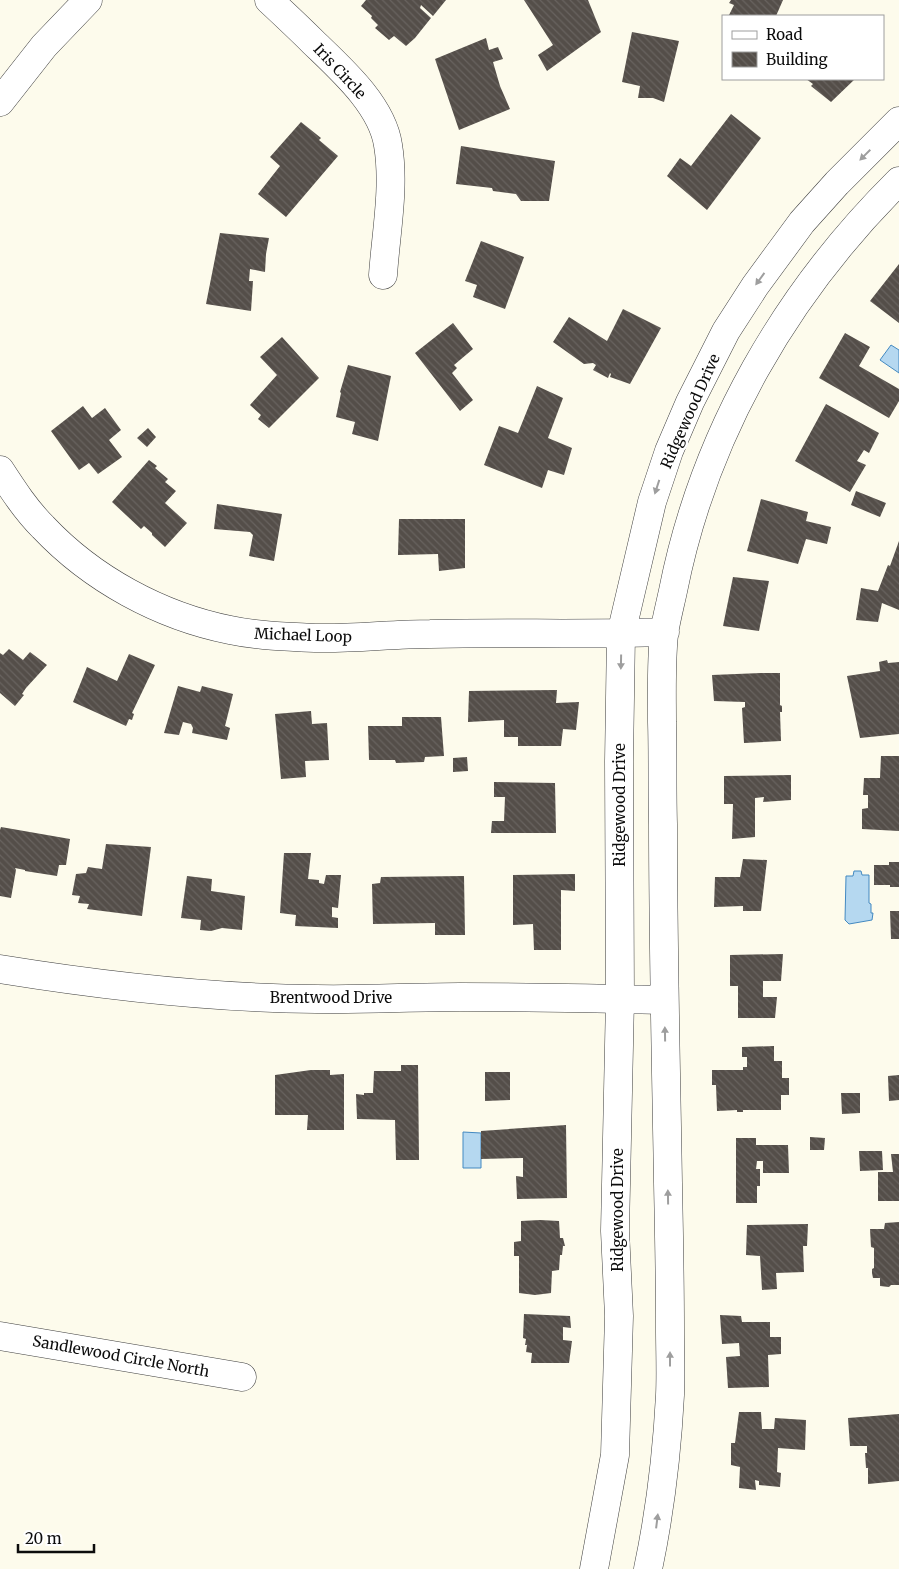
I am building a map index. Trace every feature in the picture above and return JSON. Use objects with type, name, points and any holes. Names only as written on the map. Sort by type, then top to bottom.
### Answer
[{"type":"street","points":[[0,102],[44,46],[88,0]]},
{"type":"street","name":"Iris Circle","points":[[269,0],[339,67],[360,90],[377,114],[388,143],[391,173],[383,275]]},
{"type":"street","name":"Ridgewood Drive","points":[[594,1569],[615,1455],[619,1316],[615,1231],[620,999],[619,761],[621,634],[652,502],[669,451],[690,402],[726,331],[755,286],[802,222],[837,183],[899,121]]},
{"type":"street","points":[[648,1569],[656,1529],[666,1446],[670,1391],[670,1279],[664,1000],[662,684],[665,632],[679,559],[694,507],[712,456],[746,386],[783,324],[818,274],[850,233],[899,180]]},
{"type":"street","name":"Michael Loop","points":[[0,470],[42,527],[66,550],[115,584],[142,599],[198,622],[230,630],[317,638],[430,634],[621,634],[665,632]]},
{"type":"street","name":"Brentwood Drive","points":[[0,969],[146,989],[231,996],[317,999],[459,997],[664,1000]]},
{"type":"street","name":"Sandlewood Circle North","points":[[0,1336],[242,1377]]},
{"type":"water","points":[[891,345],[899,350],[899,373],[880,360]]},
{"type":"water","points":[[854,871],[861,871],[862,875],[869,875],[869,903],[871,904],[871,913],[873,913],[872,920],[849,924],[845,920],[846,876],[853,876]]},
{"type":"water","points":[[463,1132],[481,1133],[481,1168],[463,1168]]},
{"type":"building","points":[[366,0],[446,0],[433,16],[421,5],[420,8],[431,18],[406,46],[394,36],[389,40],[375,28],[378,25],[371,18],[372,16],[361,6]]},
{"type":"building","points":[[524,0],[588,0],[601,32],[547,71],[538,55],[553,45]]},
{"type":"building","points":[[731,0],[783,0],[776,15],[729,15],[734,5],[729,3]]},
{"type":"building","points":[[632,32],[679,41],[664,102],[653,98],[638,98],[640,86],[622,82]]},
{"type":"building","points":[[486,38],[489,50],[498,47],[503,59],[493,62],[500,86],[510,109],[459,130],[435,59]]},
{"type":"building","points":[[807,80],[854,80],[831,102],[811,86],[813,84]]},
{"type":"building","points":[[731,114],[761,138],[707,210],[667,176],[680,158],[691,166]]},
{"type":"building","points":[[301,122],[321,138],[319,140],[338,156],[286,217],[258,194],[280,166],[270,157]]},
{"type":"building","points":[[461,146],[555,161],[549,201],[521,201],[516,194],[493,191],[492,188],[456,184]]},
{"type":"building","points":[[220,233],[269,238],[265,272],[250,269],[249,281],[253,281],[251,311],[206,304]]},
{"type":"building","points":[[481,241],[524,257],[505,309],[473,297],[477,285],[465,281]]},
{"type":"building","points":[[899,264],[899,323],[870,301]]},
{"type":"building","points":[[623,309],[661,328],[630,384],[610,377],[610,373],[608,378],[593,370],[596,365],[593,363],[584,364],[553,342],[569,317],[607,341]]},
{"type":"building","points":[[453,323],[473,349],[454,365],[457,368],[452,373],[473,400],[460,411],[415,353]]},
{"type":"building","points":[[845,333],[870,347],[859,366],[899,389],[899,401],[889,418],[819,378]]},
{"type":"building","points":[[282,337],[319,378],[269,428],[258,419],[261,415],[250,405],[277,375],[260,357]]},
{"type":"building","points":[[348,365],[391,376],[378,441],[352,434],[355,422],[336,417],[340,392]]},
{"type":"building","points":[[537,386],[563,398],[548,438],[572,448],[564,475],[548,470],[542,488],[484,465],[499,426],[518,433]]},
{"type":"building","points":[[826,404],[879,433],[869,453],[864,450],[857,461],[866,465],[850,492],[795,461]]},
{"type":"building","points":[[83,406],[92,418],[105,408],[121,430],[109,440],[122,457],[98,474],[89,463],[79,470],[51,431]]},
{"type":"building","points":[[148,428],[156,437],[147,447],[137,438]]},
{"type":"building","points":[[149,460],[168,479],[165,482],[176,491],[165,503],[187,523],[165,547],[144,526],[141,529],[112,502]]},
{"type":"building","points":[[856,491],[886,503],[880,517],[851,505]]},
{"type":"building","points":[[761,499],[808,512],[806,521],[831,527],[827,544],[806,539],[798,564],[747,551]]},
{"type":"building","points":[[217,504],[282,514],[274,561],[249,556],[253,535],[250,532],[214,529]]},
{"type":"building","points":[[399,519],[465,519],[465,568],[439,571],[438,554],[398,555]]},
{"type":"building","points":[[899,541],[899,610],[882,603],[878,622],[856,620],[861,588],[878,591]]},
{"type":"building","points":[[733,577],[769,581],[759,631],[723,626]]},
{"type":"building","points":[[9,649],[23,660],[30,652],[47,665],[26,688],[22,694],[24,695],[15,706],[0,693],[0,653],[3,655]]},
{"type":"building","points":[[129,654],[155,665],[132,713],[134,714],[132,720],[129,719],[126,726],[73,702],[87,667],[117,681]]},
{"type":"building","points":[[887,660],[888,663],[899,662],[899,734],[860,738],[847,676],[880,671],[879,662]]},
{"type":"building","points":[[780,673],[780,705],[782,706],[782,712],[780,712],[781,741],[744,743],[742,708],[745,707],[745,702],[714,701],[712,675]]},
{"type":"building","points":[[178,686],[200,692],[202,686],[233,694],[225,726],[230,728],[227,740],[192,733],[193,728],[191,724],[183,722],[179,735],[164,733]]},
{"type":"building","points":[[557,690],[556,703],[579,702],[576,730],[563,729],[561,746],[518,746],[518,737],[504,737],[504,720],[468,722],[469,691]]},
{"type":"building","points":[[311,711],[312,724],[327,723],[329,760],[305,761],[306,777],[281,779],[275,714]]},
{"type":"building","points":[[402,717],[441,717],[444,756],[425,757],[424,762],[396,763],[395,760],[369,760],[368,726],[402,726]]},
{"type":"building","points":[[881,756],[899,756],[899,831],[862,829],[862,809],[868,808],[868,795],[863,795],[864,778],[880,778]]},
{"type":"building","points":[[467,757],[468,771],[453,772],[453,758]]},
{"type":"building","points":[[791,775],[791,800],[763,802],[764,797],[755,798],[755,837],[732,839],[733,804],[724,804],[724,776]]},
{"type":"building","points":[[494,782],[555,783],[556,833],[491,833],[492,821],[504,821],[505,797],[494,797]]},
{"type":"building","points":[[1,827],[70,839],[66,865],[59,865],[57,876],[15,868],[11,898],[0,896]]},
{"type":"building","points":[[106,844],[151,847],[142,916],[87,909],[89,904],[78,903],[80,896],[72,895],[76,874],[86,873],[88,867],[102,869]]},
{"type":"building","points":[[284,853],[311,853],[308,879],[319,880],[319,883],[324,884],[326,875],[341,875],[338,908],[332,907],[332,917],[338,918],[338,928],[295,926],[296,915],[280,913]]},
{"type":"building","points":[[743,859],[767,860],[761,911],[743,911],[743,906],[714,907],[715,877],[740,877]]},
{"type":"building","points":[[889,862],[899,862],[899,887],[874,885],[874,865],[889,865]]},
{"type":"building","points":[[575,874],[575,891],[561,890],[561,950],[534,950],[533,924],[513,925],[513,875]]},
{"type":"building","points":[[187,876],[212,879],[211,891],[245,896],[242,930],[222,928],[211,931],[200,930],[201,920],[181,918]]},
{"type":"building","points":[[464,876],[465,935],[435,935],[435,923],[373,924],[372,884],[380,883],[381,877]]},
{"type":"building","points":[[890,911],[899,911],[899,939],[891,939]]},
{"type":"building","points":[[783,954],[781,981],[763,981],[763,997],[777,997],[775,1018],[738,1018],[738,986],[730,986],[730,955]]},
{"type":"building","points":[[774,1046],[774,1061],[782,1061],[782,1078],[789,1078],[789,1095],[781,1095],[781,1110],[717,1111],[716,1085],[712,1085],[712,1070],[743,1070],[743,1067],[747,1067],[747,1057],[742,1057],[742,1047]]},
{"type":"building","points":[[401,1065],[418,1065],[419,1160],[396,1160],[395,1120],[357,1119],[356,1094],[373,1093],[374,1071],[401,1071]]},
{"type":"building","points":[[311,1070],[330,1070],[330,1075],[344,1074],[344,1130],[307,1130],[308,1115],[275,1115],[275,1075]]},
{"type":"building","points":[[485,1072],[510,1072],[510,1100],[485,1101]]},
{"type":"building","points":[[899,1075],[899,1100],[889,1101],[888,1076]]},
{"type":"building","points":[[841,1093],[860,1093],[860,1113],[842,1114]]},
{"type":"building","points":[[566,1125],[567,1198],[517,1199],[516,1176],[523,1177],[523,1158],[481,1159],[481,1131]]},
{"type":"building","points":[[810,1137],[825,1138],[824,1150],[810,1150]]},
{"type":"building","points":[[736,1138],[756,1138],[756,1145],[788,1145],[789,1173],[763,1173],[763,1161],[757,1161],[756,1169],[760,1169],[760,1186],[757,1186],[757,1203],[736,1203]]},
{"type":"building","points":[[859,1151],[882,1151],[883,1170],[860,1171]]},
{"type":"building","points":[[891,1154],[899,1154],[899,1201],[878,1201],[878,1172],[893,1172]]},
{"type":"building","points":[[521,1221],[559,1221],[560,1238],[563,1238],[565,1246],[563,1246],[562,1255],[560,1255],[559,1270],[552,1271],[551,1293],[535,1295],[519,1293],[519,1256],[514,1256],[514,1242],[521,1241]]},
{"type":"building","points":[[899,1222],[899,1285],[880,1286],[880,1278],[873,1278],[872,1273],[874,1268],[874,1248],[871,1247],[870,1229],[884,1229],[885,1223]]},
{"type":"building","points":[[808,1224],[807,1246],[803,1246],[804,1272],[776,1273],[777,1289],[762,1290],[760,1256],[746,1255],[747,1225]]},
{"type":"building","points":[[524,1314],[570,1316],[571,1328],[563,1327],[563,1340],[572,1341],[569,1363],[531,1363],[532,1353],[526,1352],[526,1339],[523,1338]]},
{"type":"building","points":[[720,1315],[741,1316],[742,1322],[770,1322],[770,1337],[781,1337],[781,1354],[768,1355],[769,1387],[728,1388],[726,1357],[740,1356],[739,1343],[722,1344]]},
{"type":"building","points":[[739,1412],[761,1412],[762,1429],[774,1429],[775,1418],[806,1420],[805,1450],[778,1448],[777,1472],[781,1473],[780,1487],[759,1485],[759,1481],[755,1480],[756,1490],[739,1488],[740,1467],[731,1465],[731,1443],[735,1443]]},
{"type":"building","points":[[899,1414],[899,1481],[868,1484],[868,1468],[866,1468],[865,1453],[867,1453],[867,1446],[850,1446],[848,1418]]}]
